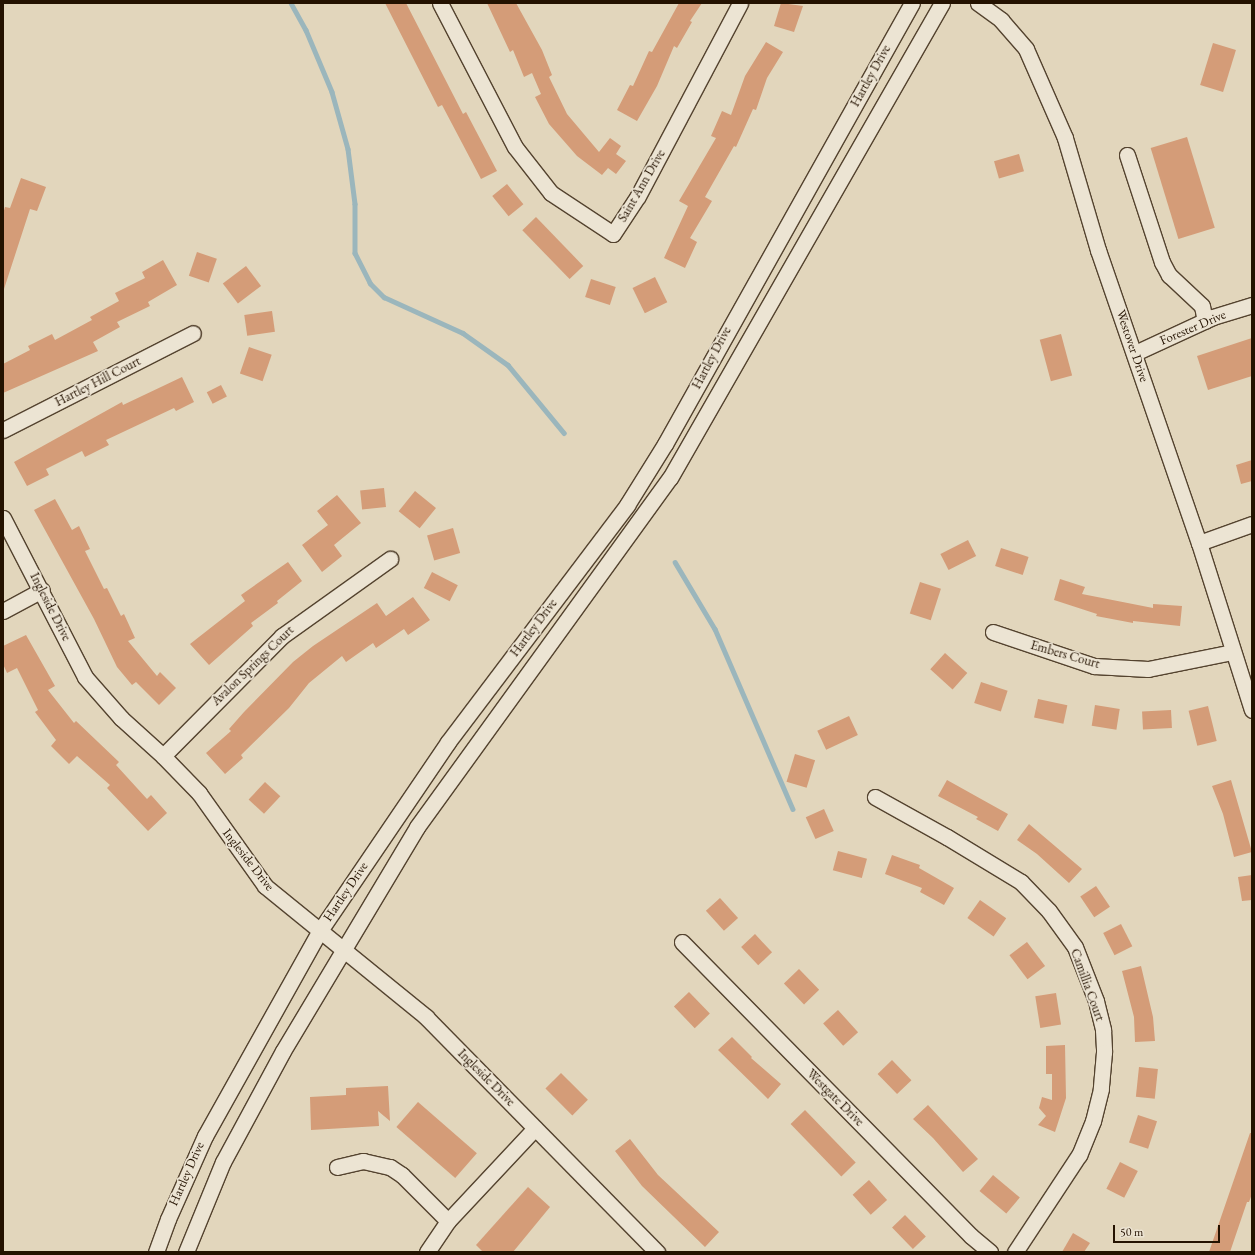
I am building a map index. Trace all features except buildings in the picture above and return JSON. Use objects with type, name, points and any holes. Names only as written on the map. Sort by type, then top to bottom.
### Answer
[{"type":"street","name":"Saint Ann Drive","points":[[440,3],[515,147],[551,193],[613,234],[638,196],[740,3]]},
{"type":"street","name":"Hartley Drive","points":[[156,1252],[168,1219],[205,1136],[319,932],[448,742],[627,505],[665,444],[912,3]]},
{"type":"street","name":"Hartley Drive","points":[[186,1252],[223,1162],[283,1051],[417,827],[670,478],[942,3]]},
{"type":"street","name":"Westover Drive","points":[[978,3],[1001,20],[1026,49],[1065,138],[1098,250],[1135,353],[1199,543],[1232,652],[1252,710]]},
{"type":"street","points":[[1128,155],[1162,262],[1169,276],[1202,306],[1205,321]]},
{"type":"street","name":"Forester Drive","points":[[1135,353],[1205,321],[1252,305]]},
{"type":"street","name":"Hartley Hill Court","points":[[3,430],[193,334]]},
{"type":"street","name":"Ingleside Drive","points":[[3,518],[42,590],[85,677],[120,718],[163,756],[198,793],[265,886],[343,952],[426,1018],[657,1252]]},
{"type":"street","points":[[1199,543],[1252,524]]},
{"type":"street","name":"Avalon Springs Court","points":[[163,756],[282,636],[390,559]]},
{"type":"street","points":[[3,611],[42,590]]},
{"type":"street","name":"Embers Court","points":[[993,632],[1094,666],[1148,669],[1232,652]]},
{"type":"street","name":"Camillia Court","points":[[875,797],[947,837],[1021,882],[1049,911],[1075,947],[1096,1001],[1104,1030],[1104,1052],[1101,1089],[1093,1122],[1080,1155],[1015,1252]]},
{"type":"street","name":"Westgate Drive","points":[[682,942],[971,1236],[990,1252]]},
{"type":"street","points":[[428,1252],[448,1220],[535,1128]]},
{"type":"street","points":[[338,1168],[363,1161],[390,1168],[402,1175],[448,1220]]},
{"type":"waterway","points":[[291,3],[306,30],[332,92],[348,149],[355,204],[355,253],[370,283],[384,297],[463,333],[508,365],[564,433]]},
{"type":"waterway","points":[[675,562],[715,629],[793,809]]}]
